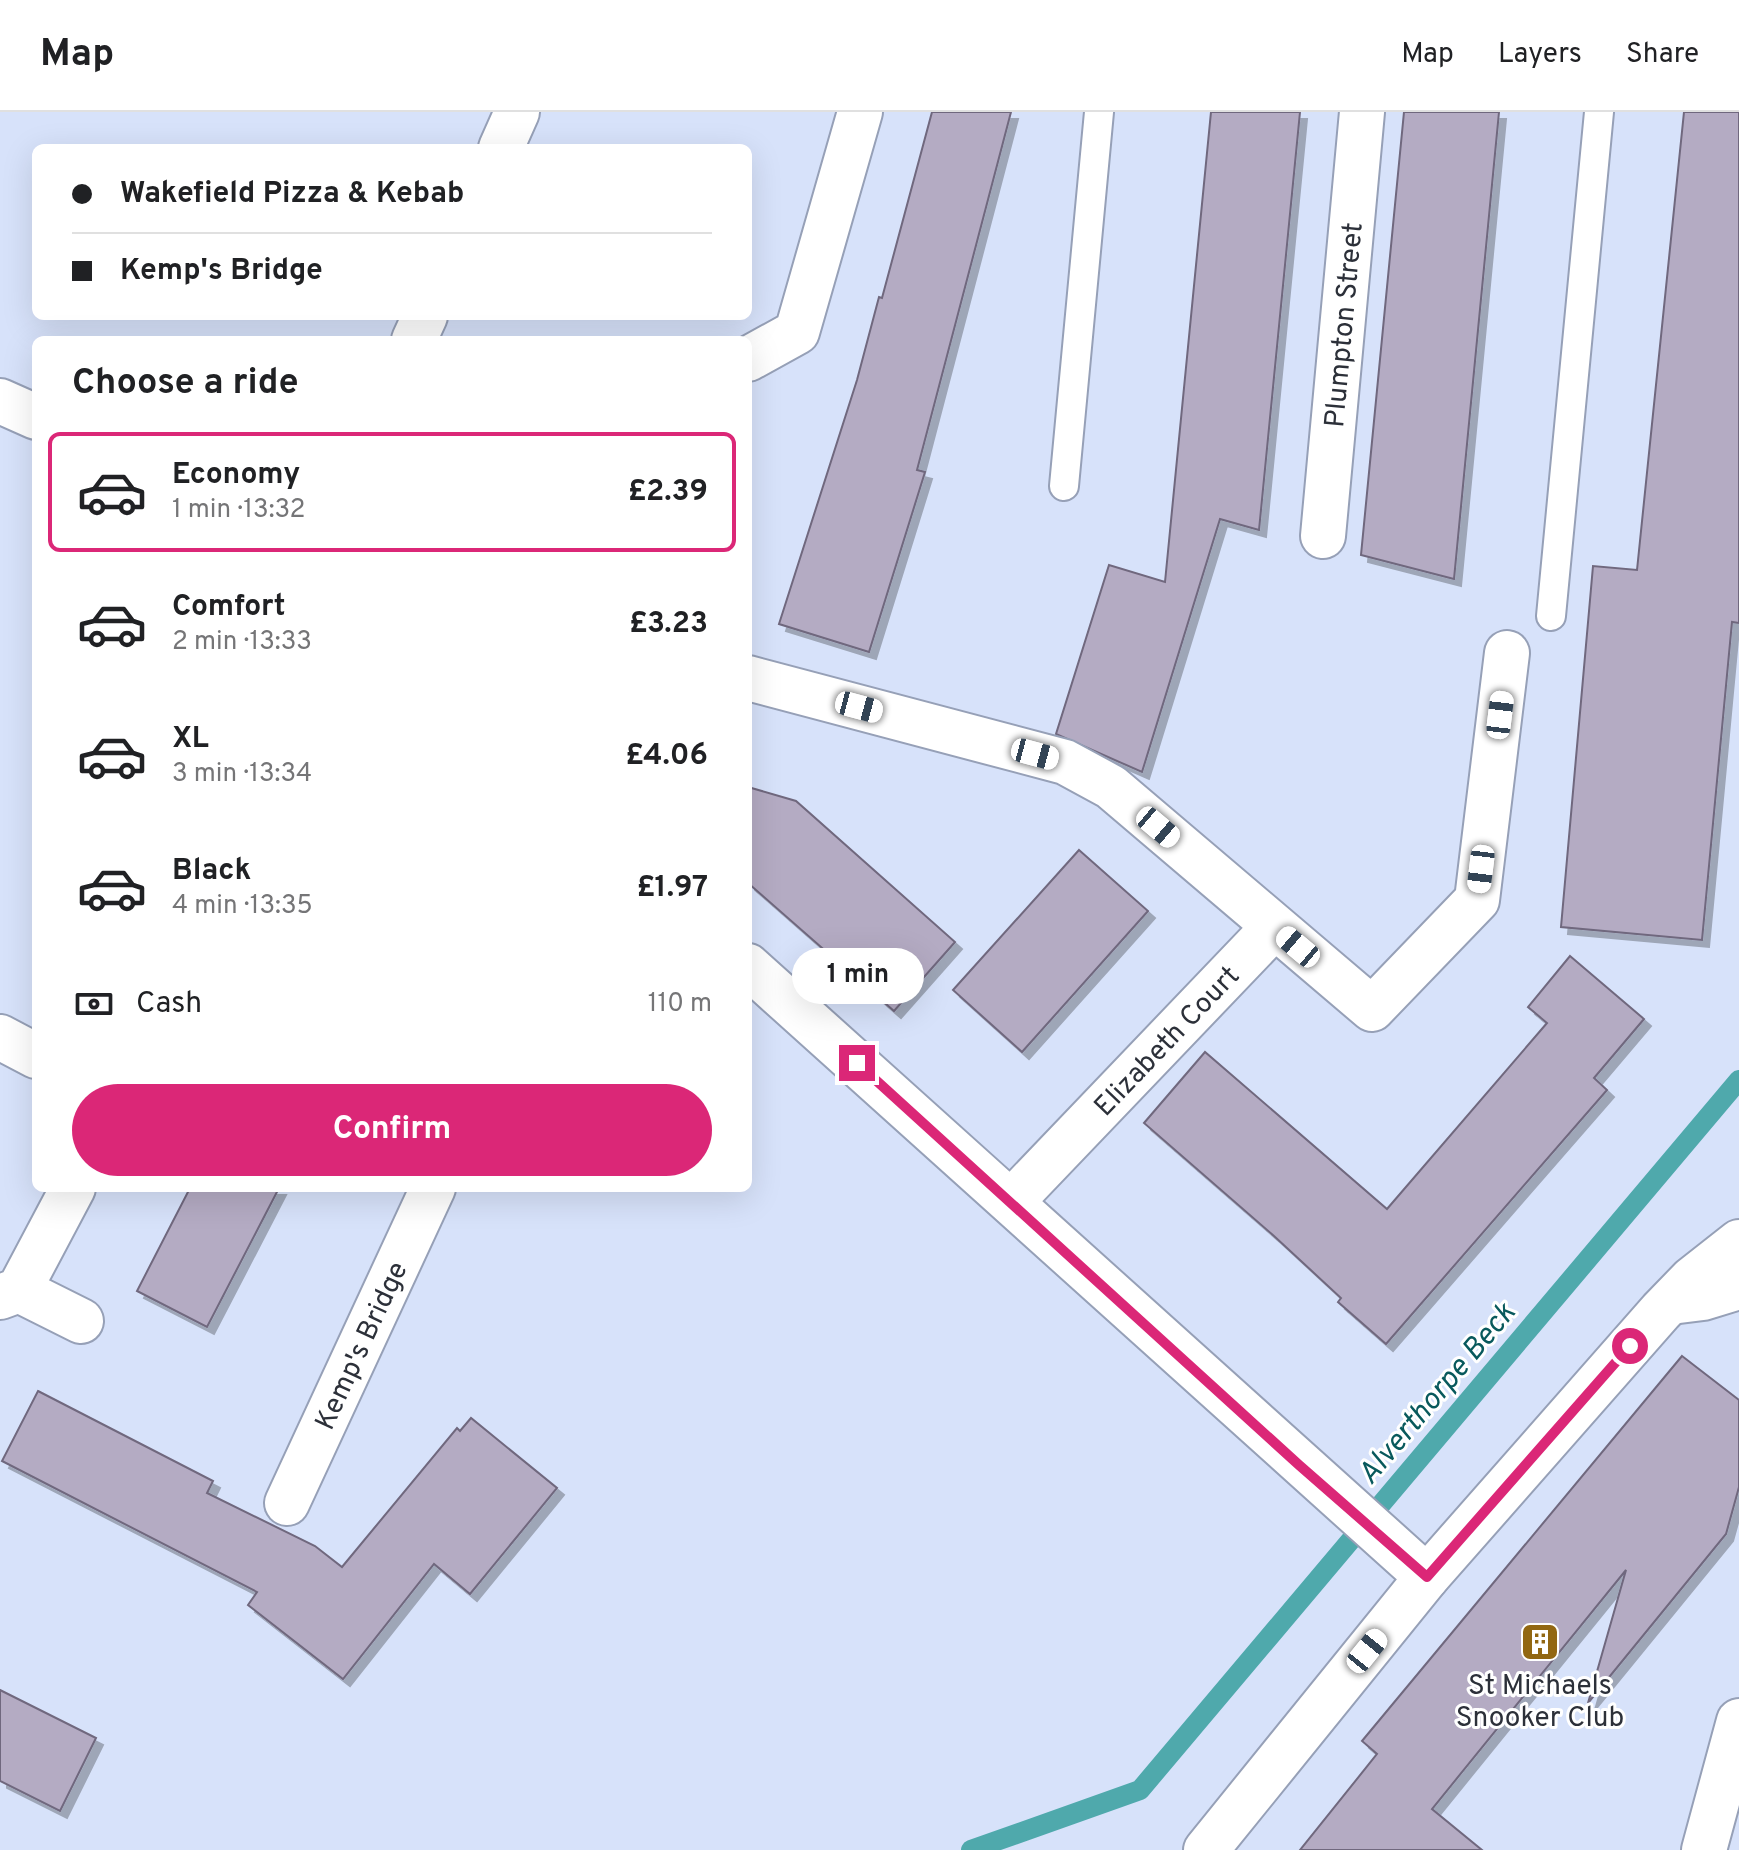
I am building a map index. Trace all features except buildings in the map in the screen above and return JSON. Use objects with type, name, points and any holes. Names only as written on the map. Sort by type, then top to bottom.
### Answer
[{"type":"main road","points":[[503,144],[517,112]]},
{"type":"main road","points":[[752,357],[797,332],[860,112]]},
{"type":"main road","name":"Plumpton Street","points":[[1323,536],[1362,112]]},
{"type":"main road","points":[[0,401],[32,415]]},
{"type":"main road","points":[[752,679],[1065,762],[1111,787],[1372,1009],[1477,900],[1507,653]]},
{"type":"main road","name":"Elizabeth Court","points":[[1011,1202],[1274,927]]},
{"type":"main road","points":[[752,970],[1335,1498],[1427,1577]]},
{"type":"main road","points":[[0,1037],[32,1054]]},
{"type":"main road","points":[[71,1192],[10,1293],[81,1321]]},
{"type":"main road","name":"Kemp's Bridge","points":[[287,1503],[431,1192]]},
{"type":"main road","points":[[1206,1850],[1427,1577],[1692,1279],[1739,1242]]},
{"type":"main road","points":[[1671,1302],[1703,1298],[1739,1287]]},
{"type":"main road","points":[[1704,1850],[1739,1721]]},
{"type":"lane","points":[[1064,486],[1099,112]]},
{"type":"lane","points":[[1551,616],[1599,112]]},
{"type":"waterway","name":"Alverthorpe Beck","points":[[971,1850],[1140,1790],[1739,1080]]},
{"type":"place","name":"St Michaels Snooker Club","points":[[1540,1642]]},
{"type":"route","points":[[857,1063],[1335,1498],[1427,1577],[1630,1346]]}]
